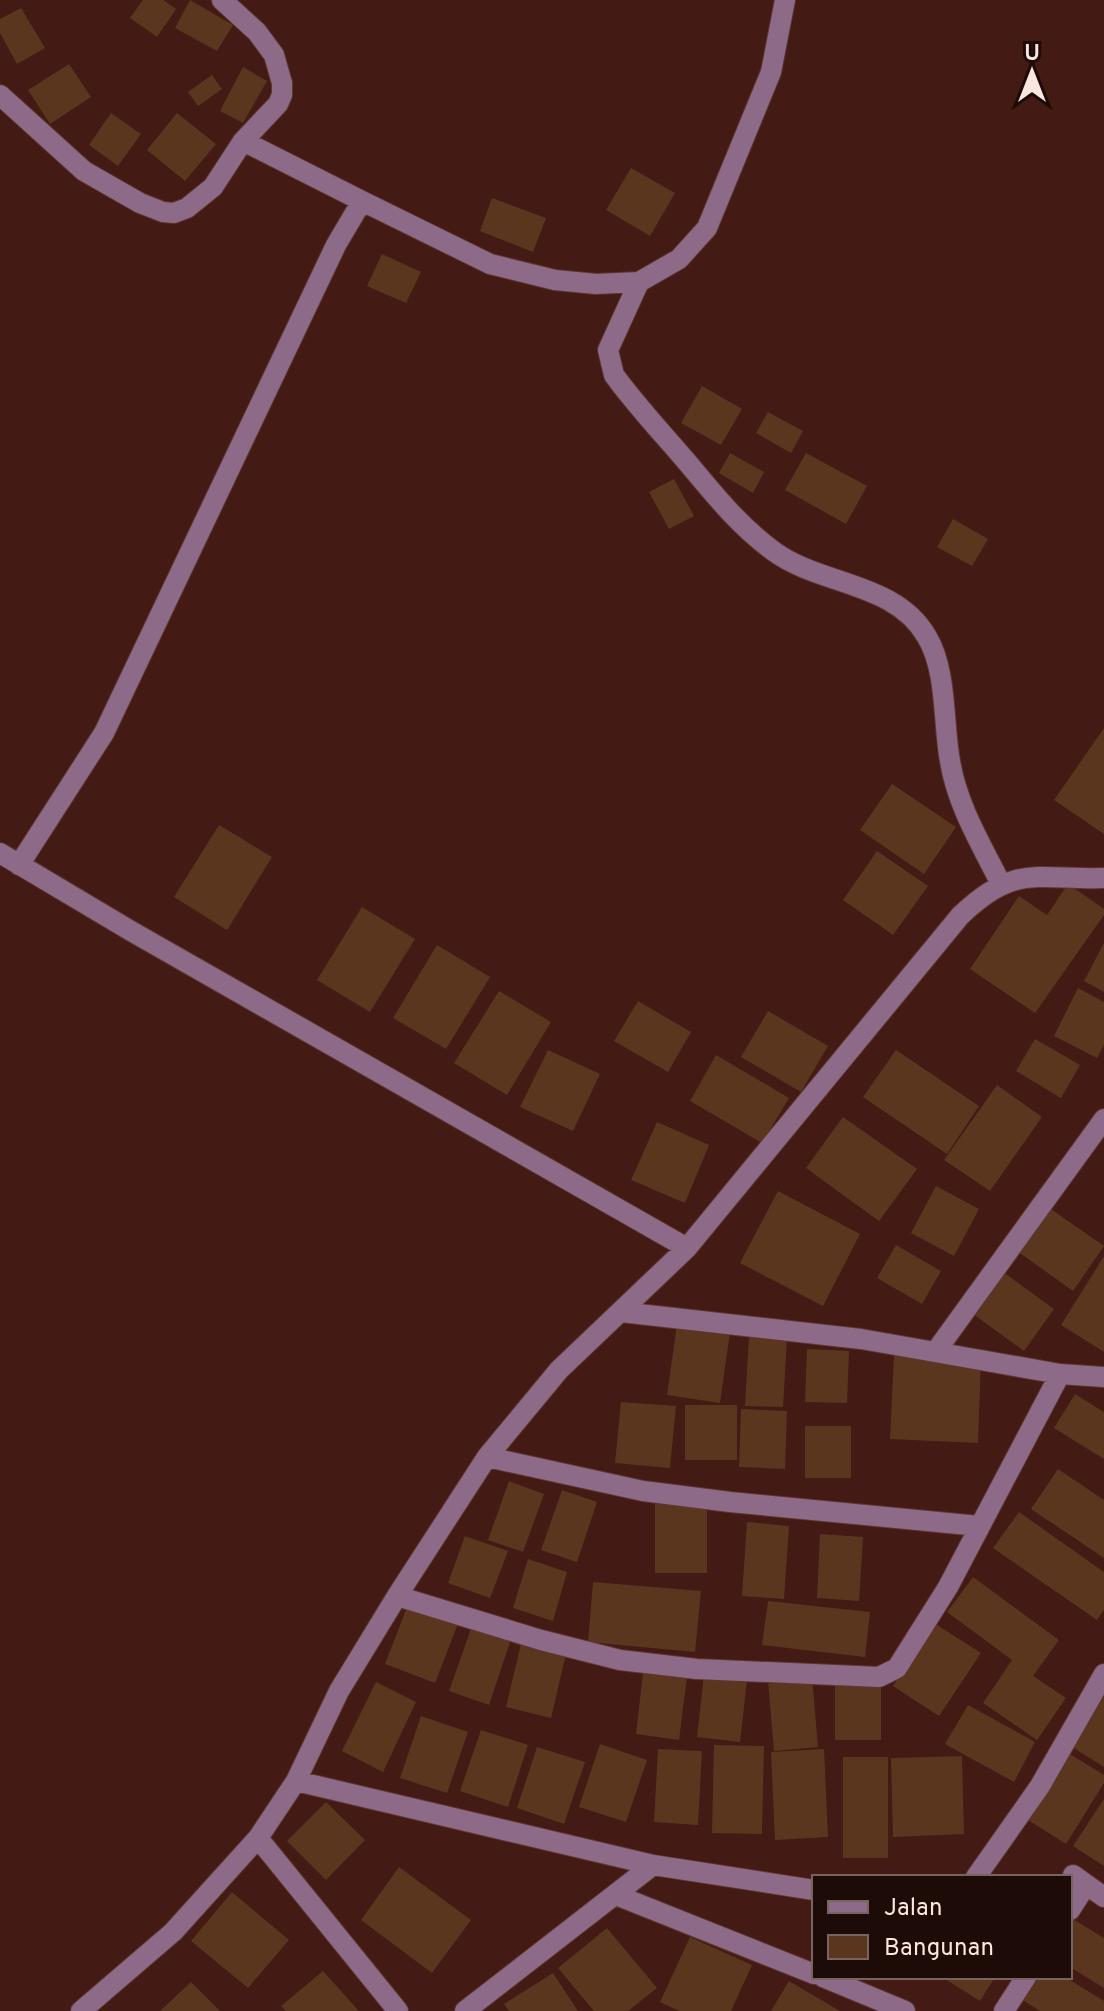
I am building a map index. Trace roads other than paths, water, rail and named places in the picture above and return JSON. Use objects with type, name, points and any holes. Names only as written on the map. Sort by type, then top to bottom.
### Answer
[{"type":"street","points":[[0,95],[84,171],[140,203],[174,213],[198,202],[213,187],[243,141],[278,104],[282,95],[274,55],[257,32],[222,0]]},
{"type":"street","points":[[243,141],[490,264],[555,280],[596,284],[639,282],[679,259],[707,228],[771,72],[785,0]]},
{"type":"street","points":[[19,865],[104,733],[336,245],[362,201]]},
{"type":"street","points":[[639,282],[608,350],[614,375],[722,505],[747,530],[775,553],[803,569],[870,591],[898,605],[927,636],[936,658],[957,791],[1001,884]]},
{"type":"street","points":[[0,853],[687,1248]]},
{"type":"street","points":[[95,2007],[173,1932],[258,1838],[296,1781],[339,1691],[487,1457],[559,1370],[687,1248],[960,916],[981,896],[1001,884],[1024,878],[1058,876],[1104,878]]},
{"type":"street","points":[[936,1351],[1104,1119]]},
{"type":"street","points":[[621,1312],[936,1351],[1060,1374],[1104,1377]]},
{"type":"street","points":[[397,1596],[541,1640],[620,1660],[697,1669],[869,1679],[887,1675],[907,1655],[948,1587],[1060,1374]]},
{"type":"street","points":[[487,1457],[643,1491],[979,1526]]},
{"type":"street","points":[[977,1875],[1040,1786],[1104,1674]]},
{"type":"street","points":[[296,1781],[653,1865],[812,1890]]},
{"type":"street","points":[[258,1838],[398,2011]]},
{"type":"street","points":[[465,2011],[653,1865]]},
{"type":"street","points":[[1072,1903],[1079,1880],[1104,1897]]},
{"type":"street","points":[[616,1895],[812,1973]]},
{"type":"street","points":[[828,1979],[905,2011]]},
{"type":"street","points":[[1004,2011],[1025,1979]]}]
